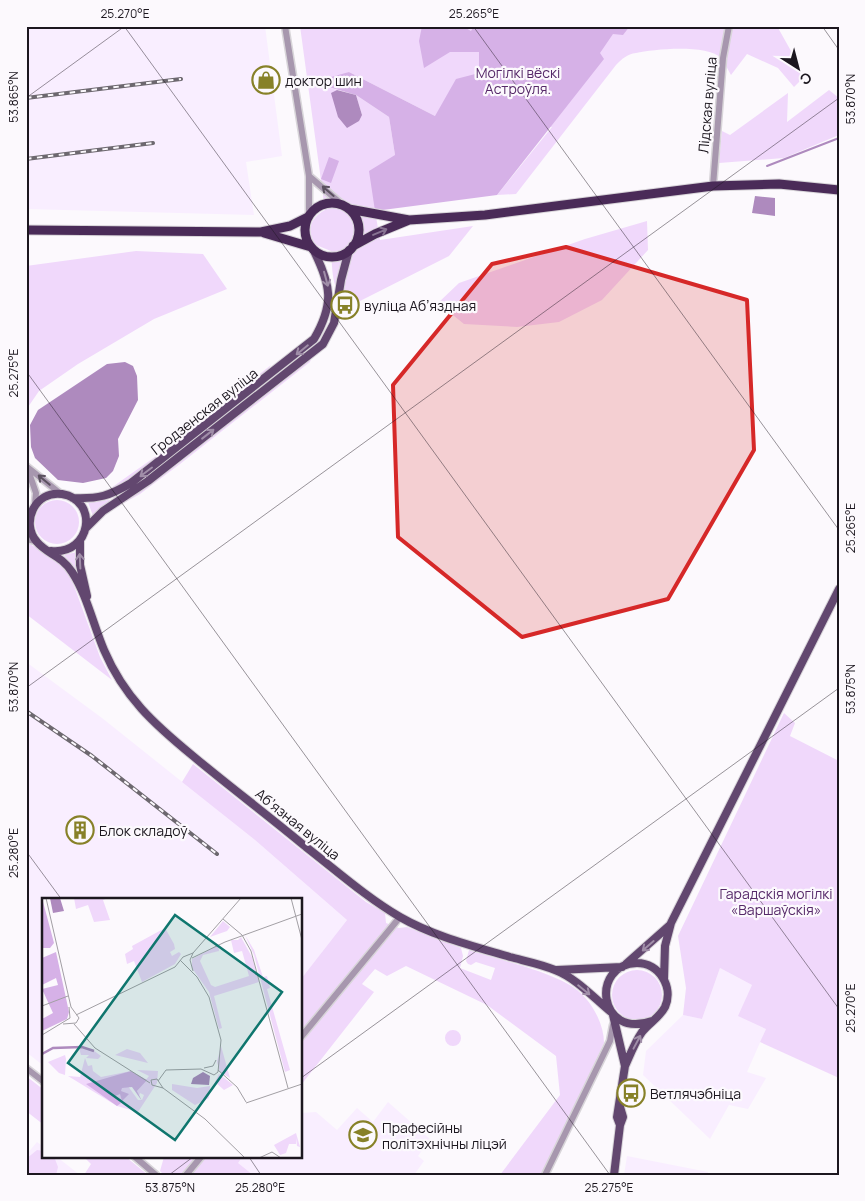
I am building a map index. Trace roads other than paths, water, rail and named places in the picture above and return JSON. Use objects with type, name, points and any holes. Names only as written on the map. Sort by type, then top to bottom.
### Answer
[{"type":"highway","points":[[26,230],[262,232],[290,226],[309,216],[316,208],[325,204],[336,203],[347,208],[409,220],[485,215],[713,186],[779,184],[839,190]]},
{"type":"highway","points":[[347,208],[355,217],[358,227],[358,237],[351,248]]},
{"type":"highway","points":[[309,216],[305,233],[312,248]]},
{"type":"highway","points":[[262,232],[312,248],[331,257],[375,234],[409,220]]},
{"type":"main road","name":"Гродзенская вуліца","points":[[73,498],[96,499],[109,495],[131,483],[314,339],[328,310],[327,278],[312,248]]},
{"type":"main road","name":"Гродзенская вуліца","points":[[86,528],[103,511],[148,481],[323,344],[334,323],[341,280],[351,248]]},
{"type":"main road","points":[[36,541],[30,530],[28,518],[35,504],[52,494],[61,494],[73,498],[82,506],[86,516],[86,528]]},
{"type":"main road","name":"Абʼязная вуліца","points":[[86,528],[80,541],[80,565],[91,615]]},
{"type":"main road","name":"Абʼязная вуліца","points":[[36,541],[51,550],[65,562],[73,573],[104,652],[129,697],[193,756],[342,875],[400,917],[431,931],[556,970],[582,988],[612,1013]]},
{"type":"main road","points":[[51,550],[67,550],[80,541]]},
{"type":"main road","points":[[625,1066],[637,1041],[665,1007],[667,988],[664,979],[664,946],[671,923],[839,589]]},
{"type":"main road","points":[[614,1175],[620,1124],[623,1117],[620,1107],[625,1066],[623,1048],[606,1000],[607,984],[616,971],[648,946],[671,923]]},
{"type":"main road","points":[[622,967],[641,963],[658,972],[664,979]]},
{"type":"main road","name":"Абʼязная вуліца","points":[[556,970],[622,967]]},
{"type":"main road","points":[[612,1013],[627,1024],[635,1025],[652,1021]]},
{"type":"street","points":[[285,26],[309,176],[309,216]]},
{"type":"street","name":"Лідская вуліца","points":[[713,186],[723,58],[730,26]]},
{"type":"street","points":[[309,176],[347,208]]},
{"type":"street","points":[[26,466],[61,494]]},
{"type":"street","points":[[26,466],[36,493],[35,504]]},
{"type":"street","name":"Абʼязная вуліца","points":[[26,539],[36,541]]},
{"type":"street","points":[[302,1036],[400,917]]},
{"type":"street","points":[[545,1175],[600,1063],[614,1029],[612,1013]]},
{"type":"street","points":[[600,1063],[613,1047],[618,1045],[623,1048]]},
{"type":"street","points":[[26,1068],[42,1080]]},
{"type":"street","points":[[137,1158],[156,1175]]},
{"type":"street","points":[[186,1175],[200,1158]]},
{"type":"waterway","points":[[767,166],[839,138]]},
{"type":"railway","points":[[26,98],[181,79]]},
{"type":"railway","points":[[26,159],[153,143]]},
{"type":"railway","points":[[26,711],[92,756],[217,854]]},
{"type":"place","name":"доктор шин","points":[[266,80]]},
{"type":"place","name":"вуліца Абʼяздная","points":[[345,305]]},
{"type":"place","name":"Блок складоў","points":[[80,830]]},
{"type":"place","name":"Ветлячэбніца","points":[[631,1093]]},
{"type":"place","name":"Прафесійны політэхнічны ліцэй","points":[[363,1135]]},
{"type":"park label","name":"Могілкі вёскі Астроўля.","points":[[518,80]]},
{"type":"park label","name":"Гарадскія могілкі «Варшаўскія»","points":[[776,902]]}]
